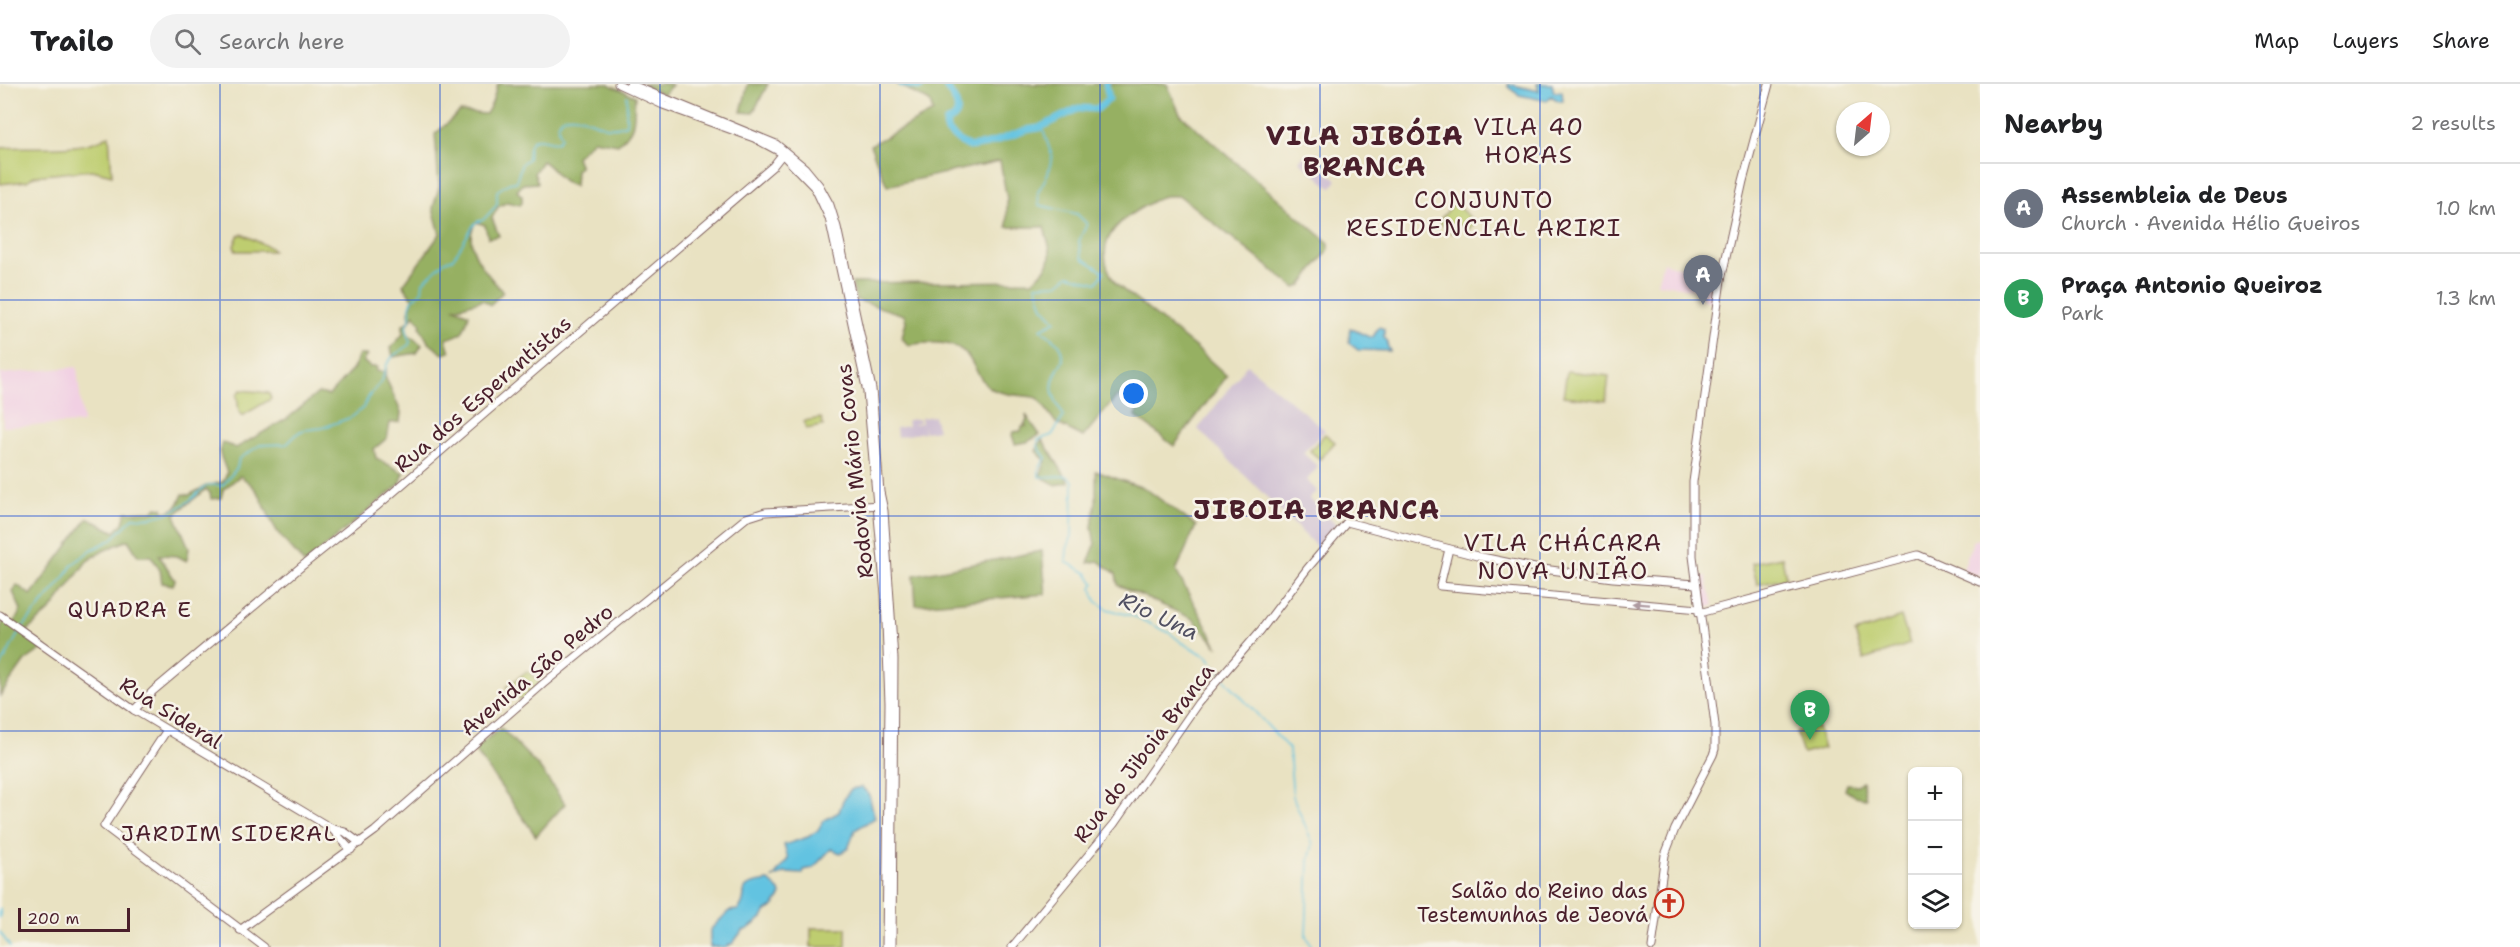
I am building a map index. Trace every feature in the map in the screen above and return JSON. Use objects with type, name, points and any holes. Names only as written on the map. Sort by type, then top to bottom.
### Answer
[{"type":"main road","name":"Rodovia Mário Covas","points":[[618,84],[663,105],[754,138],[784,152]]},
{"type":"main road","name":"Rodovia Mário Covas","points":[[630,84],[677,105],[754,133],[784,152],[813,177],[830,205],[872,389],[891,703],[892,947]]},
{"type":"main road","points":[[1652,947],[1666,850],[1715,749],[1696,584],[1692,515],[1693,483],[1716,313],[1743,181],[1769,84]]},
{"type":"main road","name":"Rua dos Esperantistas","points":[[134,710],[153,691],[304,564],[376,507],[568,343],[773,166],[784,152]]},
{"type":"main road","name":"Avenida São Pedro","points":[[240,930],[360,843],[543,684],[746,518],[765,512],[880,505]]},
{"type":"main road","name":"Rua do Jiboia Branca","points":[[1012,947],[1113,824],[1148,777],[1172,738],[1347,522],[1449,549]]},
{"type":"main road","points":[[1696,584],[1636,580],[1535,568],[1449,549],[1440,586],[1699,611],[1918,555],[1980,582]]},
{"type":"main road","name":"Rua Sideral","points":[[0,615],[134,710],[331,828],[345,832],[360,843]]},
{"type":"main road","name":"Rodovia Mário Covas","points":[[886,947],[891,703]]},
{"type":"main road","points":[[167,730],[104,826],[264,947]]},
{"type":"main road","name":"Rua Sideral","points":[[331,828],[351,850]]},
{"type":"shaded area","points":[[1305,154],[1337,180],[1331,188],[1299,161]]},
{"type":"shaded area","points":[[1663,262],[1716,278],[1712,302],[1702,299],[1702,291],[1657,283]]},
{"type":"shaded area","points":[[1247,365],[1325,430],[1303,453],[1318,467],[1307,480],[1317,491],[1309,498],[1336,525],[1317,547],[1198,429]]},
{"type":"shaded area","points":[[77,367],[83,423],[3,427],[0,374]]},
{"type":"shaded area","points":[[934,416],[938,430],[925,432],[923,425],[924,432],[897,437],[896,428],[908,426],[907,420],[919,419],[920,422],[910,425],[922,423],[921,418]]},
{"type":"shaded area","points":[[1980,539],[1980,577],[1963,570],[1973,541]]},
{"type":"shaded area","points":[[1706,576],[1713,606],[1706,608],[1701,577]]},
{"type":"green space","points":[[498,84],[608,84],[635,96],[632,128],[618,144],[593,140],[576,157],[580,167],[576,170],[575,186],[564,181],[542,161],[534,173],[538,183],[523,184],[517,191],[522,196],[522,203],[520,205],[507,202],[498,207],[492,218],[499,236],[488,238],[485,225],[476,222],[471,240],[473,250],[483,268],[503,292],[490,305],[483,300],[455,308],[469,314],[468,320],[460,334],[446,339],[450,352],[443,354],[428,342],[414,314],[406,327],[408,334],[422,345],[417,353],[393,357],[391,348],[403,334],[403,325],[410,320],[409,311],[413,299],[403,285],[440,234],[433,208],[439,187],[435,134],[460,112],[486,114]]},
{"type":"green space","points":[[639,84],[669,84],[672,85],[663,94]]},
{"type":"green space","points":[[748,84],[768,84],[753,113],[741,112]]},
{"type":"green space","points":[[897,84],[1167,84],[1180,114],[1329,243],[1329,249],[1301,286],[1295,288],[1180,196],[1161,197],[1130,215],[1113,231],[1105,250],[1109,272],[1116,284],[1195,347],[1227,376],[1174,446],[1135,416],[1139,411],[1118,395],[1083,437],[1056,423],[1038,398],[992,389],[981,378],[967,355],[955,346],[939,343],[908,345],[902,338],[906,321],[904,315],[856,300],[852,283],[1032,281],[1049,263],[1050,251],[1044,227],[1007,227],[1007,199],[1000,161],[887,186],[870,145],[933,112],[930,102]]},
{"type":"green space","points":[[109,135],[112,175],[92,170],[34,176],[27,181],[0,184],[0,148],[72,146],[99,141]]},
{"type":"green space","points":[[1454,203],[1475,222],[1467,231],[1460,225],[1452,233],[1439,221]]},
{"type":"green space","points":[[242,234],[273,251],[236,251],[234,246],[238,236]]},
{"type":"green space","points":[[359,355],[367,355],[363,361],[370,367],[377,367],[376,371],[386,370],[385,376],[401,412],[400,422],[390,423],[387,438],[374,449],[376,458],[404,473],[400,484],[304,564],[277,531],[261,498],[248,482],[240,476],[223,490],[221,498],[211,499],[206,489],[175,515],[189,548],[187,561],[177,556],[159,555],[175,580],[173,585],[162,583],[160,570],[151,556],[138,556],[128,540],[87,561],[52,609],[28,630],[28,634],[45,647],[25,661],[0,696],[0,629],[5,618],[14,623],[21,610],[13,592],[17,585],[31,595],[88,518],[115,532],[123,523],[126,512],[152,511],[157,507],[162,508],[163,512],[171,510],[178,504],[183,494],[189,495],[206,486],[223,482],[227,473],[220,454],[222,442],[236,448],[288,418],[318,393],[329,395],[353,369]]},
{"type":"green space","points":[[1567,371],[1609,376],[1606,401],[1563,396]]},
{"type":"green space","points":[[241,390],[269,393],[271,399],[242,416],[239,412],[237,394]]},
{"type":"green space","points":[[1026,415],[1040,435],[1027,442],[1015,444],[1013,432],[1021,431],[1022,427],[1026,426],[1024,425],[1027,420]]},
{"type":"green space","points":[[821,418],[823,426],[806,429],[804,421]]},
{"type":"green space","points":[[1325,434],[1335,442],[1320,459],[1310,451]]},
{"type":"green space","points":[[1042,439],[1069,482],[1056,485],[1040,476],[1046,461],[1036,451]]},
{"type":"green space","points":[[1096,471],[1146,489],[1196,526],[1176,571],[1218,647],[1193,619],[1118,585],[1116,574],[1098,561],[1088,563],[1095,545],[1092,527],[1096,501]]},
{"type":"green space","points":[[1042,551],[1046,594],[916,605],[914,575]]},
{"type":"green space","points":[[1782,557],[1786,578],[1757,584],[1752,563]]},
{"type":"green space","points":[[1901,617],[1910,644],[1864,660],[1855,633]]},
{"type":"green space","points":[[527,671],[541,683],[521,700],[507,687]]},
{"type":"green space","points":[[1817,726],[1824,748],[1803,754],[1796,732]]},
{"type":"green space","points":[[501,728],[539,767],[565,804],[536,836],[474,749]]},
{"type":"green space","points":[[1862,781],[1866,798],[1854,796],[1845,790],[1847,784],[1857,785]]},
{"type":"green space","points":[[811,928],[846,928],[846,947],[811,947]]},
{"type":"water","points":[[1508,84],[1539,91],[1537,84],[1552,84],[1554,92],[1562,91],[1563,101],[1551,96],[1547,101],[1519,95],[1508,87]]},
{"type":"water","points":[[1379,327],[1384,329],[1384,337],[1390,351],[1358,350],[1349,343],[1350,328],[1373,337]]},
{"type":"water","points":[[862,787],[869,795],[875,818],[855,830],[848,849],[840,853],[831,849],[813,868],[804,870],[803,874],[785,873],[773,878],[788,859],[784,845],[808,837],[818,830],[823,821],[839,812],[843,800],[851,789]]},
{"type":"water","points":[[769,881],[780,891],[781,895],[773,907],[748,929],[742,931],[733,943],[726,947],[710,947],[710,930],[729,911],[738,910],[744,899],[746,888],[749,885]]},
{"type":"waterway","points":[[902,84],[920,87],[923,84]]},
{"type":"waterway","points":[[944,84],[957,105],[957,114],[946,123],[947,131],[970,147],[988,144],[1026,130],[1039,128],[1079,108],[1097,109],[1109,99],[1106,84]]},
{"type":"waterway","points":[[22,628],[65,577],[72,565],[91,550],[111,540],[134,517],[149,517],[170,512],[189,501],[206,486],[222,486],[237,468],[239,459],[260,445],[287,444],[299,432],[322,428],[352,417],[363,408],[369,396],[382,381],[387,364],[410,342],[406,326],[410,320],[410,306],[413,299],[422,291],[423,282],[445,261],[452,259],[476,222],[483,220],[497,205],[497,191],[509,183],[516,182],[522,163],[528,159],[530,144],[533,140],[557,142],[561,137],[559,123],[568,116],[575,116],[607,127],[626,124],[627,96]]},
{"type":"waterway","name":"Rio Una","points":[[1039,128],[1043,130],[1052,156],[1048,174],[1038,192],[1039,205],[1077,214],[1087,224],[1079,241],[1082,258],[1104,272],[1097,283],[1069,275],[1058,284],[1036,285],[1043,307],[1056,321],[1041,329],[1060,345],[1063,360],[1052,388],[1055,400],[1064,416],[1052,435],[1038,440],[1038,447],[1046,458],[1039,469],[1039,477],[1067,476],[1073,481],[1072,536],[1067,549],[1066,562],[1087,573],[1094,583],[1092,589],[1096,601],[1107,609],[1133,616],[1170,633],[1208,657],[1220,673]]},
{"type":"waterway","points":[[0,668],[19,632]]},
{"type":"waterway","name":"Rio Una","points":[[1223,677],[1289,749],[1293,797],[1313,844],[1309,860],[1306,936],[1312,947]]},
{"type":"waterway","points":[[0,909],[0,918]]},
{"type":"waterway","points":[[0,932],[10,947]]},
{"type":"place","name":"Assembleia de Deus","points":[[1703,305]]},
{"type":"place","name":"Praça Antonio Queiroz","points":[[1810,740]]},
{"type":"place","name":"Salão do Reino das Testemunhas de Jeová","points":[[1669,903]]},
{"type":"district","name":"VILA 40 HORAS","points":[[1529,141]]},
{"type":"district","name":"VILA JIBÓIA BRANCA","points":[[1365,150]]},
{"type":"district","name":"CONJUNTO RESIDENCIAL ARIRI","points":[[1484,214]]},
{"type":"district","name":"JIBOIA BRANCA","points":[[1317,509]]},
{"type":"district","name":"VILA CHÁCARA NOVA UNIÃO","points":[[1563,557]]},
{"type":"district","name":"QUADRA E","points":[[130,609]]},
{"type":"district","name":"JARDIM SIDERAL","points":[[229,833]]}]
